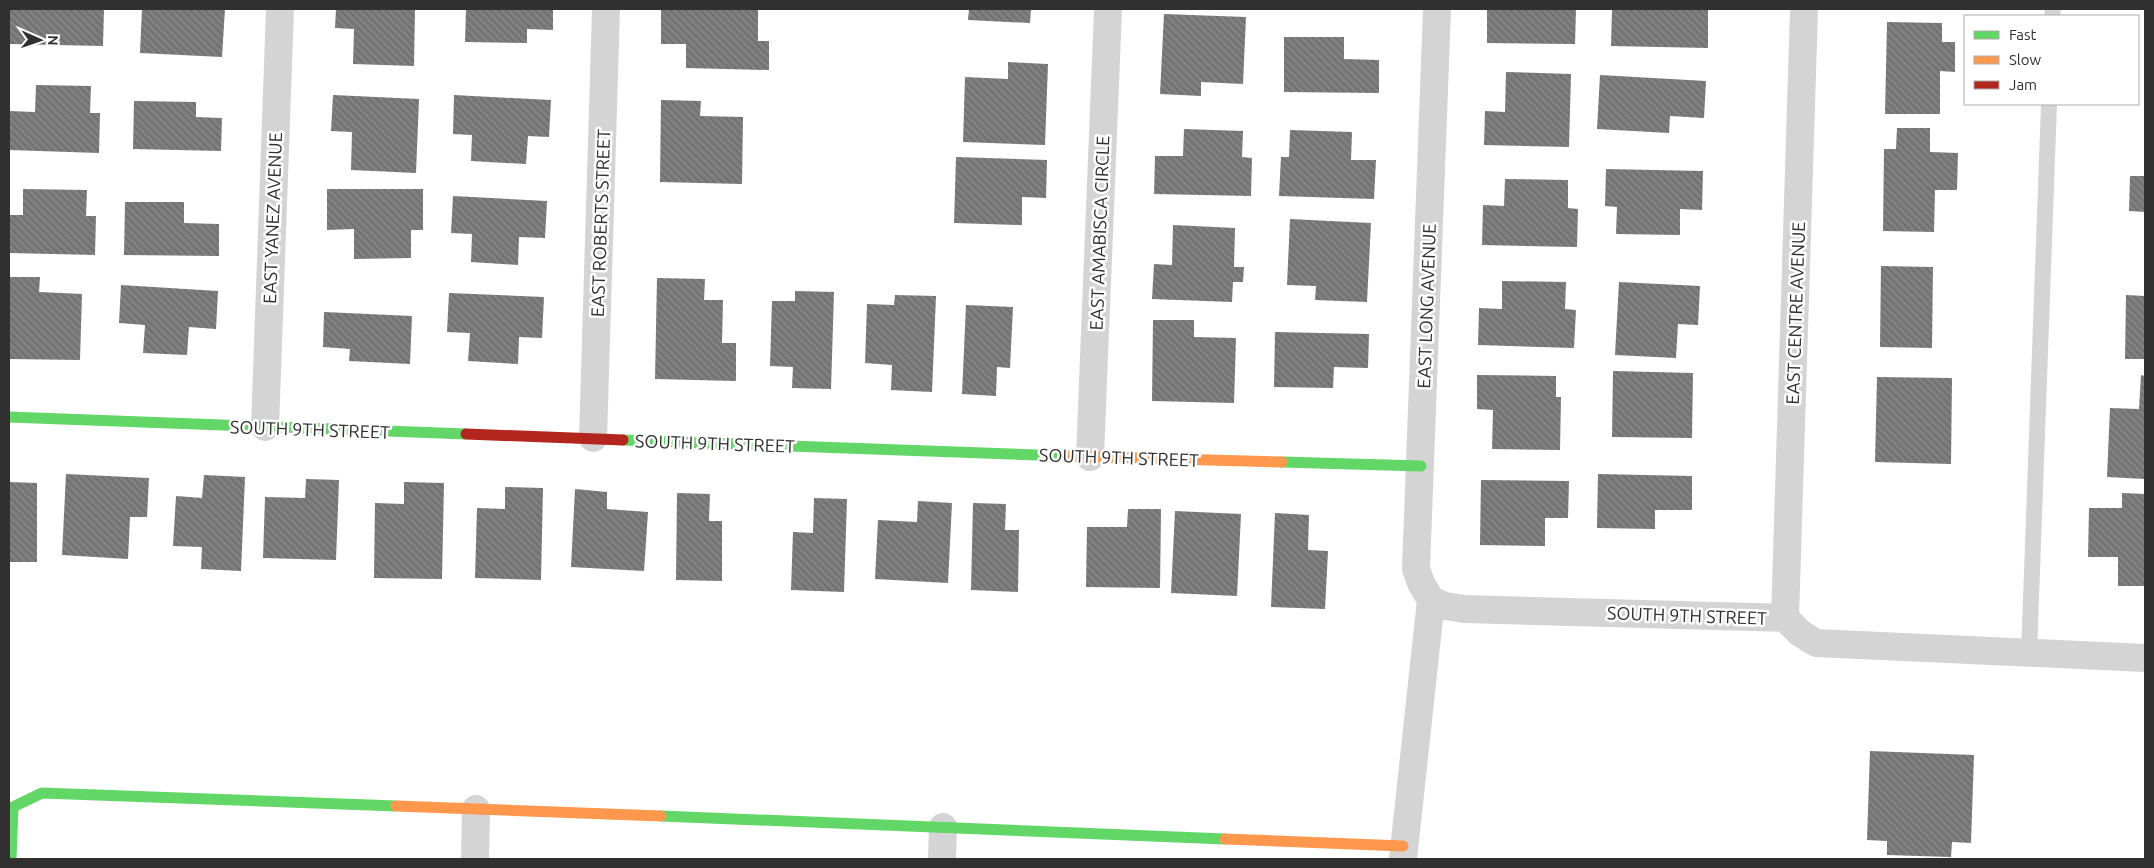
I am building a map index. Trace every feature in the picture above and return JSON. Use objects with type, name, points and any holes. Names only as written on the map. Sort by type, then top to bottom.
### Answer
[{"type":"street","name":"EAST YANEZ AVENUE","points":[[265,427],[280,9]]},
{"type":"street","name":"EAST ROBERTS STREET","points":[[593,438],[606,9]]},
{"type":"street","name":"EAST AMABISCA CIRCLE","points":[[1090,457],[1108,9]]},
{"type":"street","name":"EAST LONG AVENUE","points":[[1432,600],[1421,583],[1416,569],[1437,9]]},
{"type":"street","name":"EAST CENTRE AVENUE","points":[[1785,618],[1804,9]]},
{"type":"street","name":"SOUTH 9TH STREET","points":[[9,417],[1090,457],[1421,466]]},
{"type":"street","name":"SOUTH 9TH STREET","points":[[1432,600],[1445,606],[1464,609],[1785,618],[1800,633],[1816,643],[2145,658]]},
{"type":"street","points":[[11,859],[13,807],[42,793],[943,827],[1403,853],[1432,600]]},
{"type":"street","points":[[474,859],[476,809]]},
{"type":"street","points":[[942,859],[943,827]]},
{"type":"lane","points":[[2029,654],[2049,105]]},
{"type":"building","points":[[9,9],[104,9],[103,46],[9,44]]},
{"type":"building","points":[[142,9],[225,9],[222,57],[140,53]]},
{"type":"building","points":[[336,9],[415,9],[414,66],[353,64],[354,29],[335,28]]},
{"type":"building","points":[[466,9],[553,9],[553,30],[527,29],[527,43],[465,42]]},
{"type":"building","points":[[661,9],[758,9],[758,41],[769,41],[769,70],[686,68],[686,44],[661,44]]},
{"type":"building","points":[[969,9],[1031,9],[1030,23],[968,20]]},
{"type":"building","points":[[1487,9],[1576,9],[1575,44],[1487,43]]},
{"type":"building","points":[[1612,9],[1708,9],[1708,48],[1611,46]]},
{"type":"building","points":[[1164,14],[1246,17],[1243,84],[1201,82],[1201,96],[1160,94]]},
{"type":"building","points":[[1887,22],[1942,23],[1942,42],[1955,42],[1955,72],[1940,71],[1940,114],[1885,114]]},
{"type":"building","points":[[1284,37],[1344,37],[1344,59],[1379,60],[1379,93],[1284,92]]},
{"type":"building","points":[[1008,62],[1048,64],[1045,145],[963,142],[965,77],[1008,79]]},
{"type":"building","points":[[1506,72],[1571,74],[1569,147],[1484,145],[1485,111],[1505,112]]},
{"type":"building","points":[[1600,75],[1706,81],[1704,118],[1670,116],[1669,133],[1597,129]]},
{"type":"building","points":[[36,85],[91,86],[90,113],[100,113],[99,153],[9,150],[9,111],[35,112]]},
{"type":"building","points":[[333,95],[419,99],[416,173],[351,170],[352,132],[331,131]]},
{"type":"building","points":[[454,95],[551,100],[549,137],[528,136],[526,164],[471,161],[472,135],[453,134]]},
{"type":"building","points":[[661,100],[701,101],[700,116],[743,117],[742,184],[660,182]]},
{"type":"building","points":[[134,101],[196,102],[196,117],[222,118],[221,151],[133,149]]},
{"type":"building","points":[[1897,128],[1930,128],[1930,152],[1958,153],[1957,190],[1935,190],[1934,232],[1883,231],[1884,149],[1896,149]]},
{"type":"building","points":[[1184,129],[1243,131],[1242,157],[1252,158],[1251,196],[1154,194],[1155,156],[1183,156]]},
{"type":"building","points":[[1290,130],[1352,132],[1351,160],[1376,160],[1374,199],[1279,196],[1281,157],[1289,157]]},
{"type":"building","points":[[956,157],[1047,160],[1046,198],[1022,197],[1022,225],[954,223]]},
{"type":"building","points":[[1606,169],[1703,171],[1702,210],[1680,209],[1680,235],[1616,234],[1617,207],[1605,206]]},
{"type":"building","points":[[2130,176],[2145,176],[2145,212],[2129,211]]},
{"type":"building","points":[[1505,179],[1568,180],[1568,208],[1578,209],[1577,247],[1482,245],[1483,205],[1504,206]]},
{"type":"building","points":[[23,189],[87,190],[86,216],[96,216],[95,255],[9,253],[9,215],[23,215]]},
{"type":"building","points":[[327,189],[423,189],[423,230],[411,230],[411,258],[354,259],[354,229],[327,230]]},
{"type":"building","points":[[453,196],[547,201],[545,238],[519,237],[518,265],[471,262],[472,234],[451,233]]},
{"type":"building","points":[[125,202],[184,202],[184,223],[219,224],[219,256],[124,255]]},
{"type":"building","points":[[1290,219],[1371,223],[1367,302],[1315,300],[1316,286],[1287,285]]},
{"type":"building","points":[[1173,225],[1235,228],[1234,267],[1244,267],[1243,282],[1233,282],[1232,302],[1152,299],[1154,264],[1172,265]]},
{"type":"building","points":[[1881,266],[1933,267],[1932,348],[1880,347]]},
{"type":"building","points":[[9,277],[40,277],[39,292],[82,294],[80,360],[9,359]]},
{"type":"building","points":[[657,278],[705,279],[704,300],[723,300],[722,343],[736,343],[736,381],[655,379]]},
{"type":"building","points":[[1502,281],[1566,282],[1565,309],[1576,310],[1574,348],[1478,345],[1479,308],[1502,309]]},
{"type":"building","points":[[1619,282],[1700,286],[1698,325],[1678,324],[1676,358],[1615,355]]},
{"type":"building","points":[[121,285],[218,291],[216,329],[189,327],[187,355],[143,353],[145,325],[119,323]]},
{"type":"building","points":[[795,291],[834,292],[831,389],[792,388],[793,367],[770,366],[772,301],[795,301]]},
{"type":"building","points":[[449,293],[544,297],[542,338],[519,337],[518,364],[468,361],[470,333],[447,332]]},
{"type":"building","points":[[895,295],[936,296],[932,392],[891,390],[892,365],[865,363],[867,304],[894,305]]},
{"type":"building","points":[[2126,295],[2145,296],[2145,359],[2125,359]]},
{"type":"building","points":[[966,305],[1013,307],[1010,368],[997,367],[996,396],[962,394]]},
{"type":"building","points":[[324,312],[412,316],[410,364],[349,361],[350,349],[323,347]]},
{"type":"building","points":[[1153,320],[1194,320],[1194,337],[1236,338],[1234,403],[1152,401]]},
{"type":"building","points":[[1275,332],[1369,334],[1368,368],[1334,367],[1333,388],[1274,387]]},
{"type":"building","points":[[1613,371],[1693,373],[1692,438],[1612,437]]},
{"type":"building","points":[[1477,375],[1556,376],[1556,397],[1561,397],[1560,450],[1492,449],[1493,410],[1477,409]]},
{"type":"building","points":[[2141,375],[2145,376],[2145,479],[2107,477],[2110,408],[2139,409]]},
{"type":"building","points":[[1877,377],[1952,378],[1951,464],[1875,462]]},
{"type":"building","points":[[66,474],[149,478],[147,517],[130,517],[128,559],[62,555]]},
{"type":"building","points":[[1598,474],[1692,476],[1692,510],[1655,510],[1655,529],[1597,528]]},
{"type":"building","points":[[204,475],[245,477],[241,571],[201,569],[202,547],[173,546],[176,496],[202,498]]},
{"type":"building","points":[[306,479],[339,480],[336,560],[263,558],[265,497],[305,498]]},
{"type":"building","points":[[1481,480],[1569,481],[1568,518],[1545,518],[1545,546],[1480,545]]},
{"type":"building","points":[[9,482],[37,483],[37,562],[9,562]]},
{"type":"building","points":[[404,482],[444,483],[442,579],[374,578],[375,503],[404,504]]},
{"type":"building","points":[[505,487],[543,488],[541,580],[475,578],[477,508],[505,509]]},
{"type":"building","points":[[575,489],[607,492],[607,509],[648,512],[644,571],[571,567]]},
{"type":"building","points":[[677,493],[710,494],[709,521],[722,521],[722,581],[676,580]]},
{"type":"building","points":[[2122,493],[2145,494],[2145,586],[2118,586],[2118,557],[2088,557],[2089,508],[2122,508]]},
{"type":"building","points":[[814,498],[847,499],[844,592],[791,590],[793,532],[813,533]]},
{"type":"building","points":[[918,501],[952,503],[948,583],[875,579],[878,520],[917,522]]},
{"type":"building","points":[[973,503],[1006,504],[1005,530],[1019,530],[1018,592],[971,590]]},
{"type":"building","points":[[1128,509],[1161,509],[1160,588],[1086,587],[1087,527],[1127,527]]},
{"type":"building","points":[[1175,511],[1241,514],[1237,596],[1171,593]]},
{"type":"building","points":[[1275,513],[1309,515],[1308,550],[1328,551],[1325,609],[1271,607]]},
{"type":"building","points":[[1870,751],[1974,755],[1971,843],[1952,842],[1951,857],[1887,855],[1887,841],[1867,840]]},
{"type":"traffic: fast","points":[[9,417],[466,434]]},
{"type":"traffic: fast","points":[[623,440],[1067,456]]},
{"type":"traffic: fast","points":[[1282,462],[1421,466]]},
{"type":"traffic: fast","points":[[11,859],[13,807],[42,793],[396,806]]},
{"type":"traffic: fast","points":[[661,816],[1225,839]]},
{"type":"traffic: slow","points":[[1067,456],[1282,462]]},
{"type":"traffic: slow","points":[[396,806],[661,816]]},
{"type":"traffic: slow","points":[[1225,839],[1403,846]]},
{"type":"traffic: jam","points":[[466,434],[623,440]]}]
